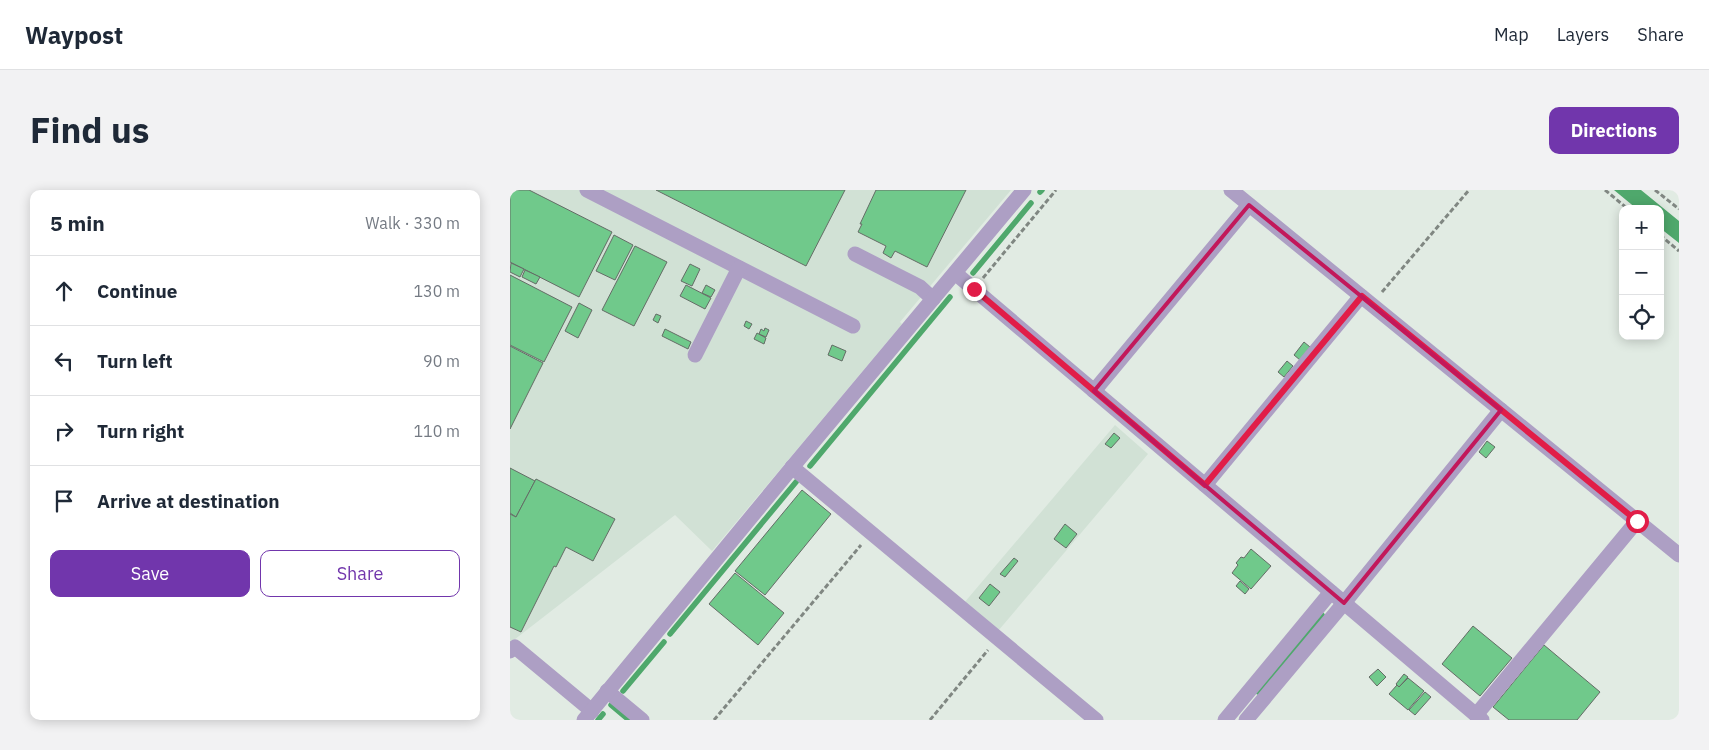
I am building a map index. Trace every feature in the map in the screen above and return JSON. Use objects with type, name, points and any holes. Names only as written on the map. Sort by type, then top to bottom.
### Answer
[{"type":"street","points":[[587,190],[853,326]]},
{"type":"street","points":[[510,651],[515,647],[588,715],[792,467],[1024,190]]},
{"type":"street","points":[[1231,190],[1679,555]]},
{"type":"street","points":[[1094,391],[1249,205]]},
{"type":"street","points":[[855,254],[920,287],[933,299]]},
{"type":"street","points":[[695,355],[739,268]]},
{"type":"street","points":[[954,273],[1479,718],[1637,521]]},
{"type":"street","points":[[1205,485],[1366,300]]},
{"type":"street","points":[[1246,720],[1501,410]]},
{"type":"street","points":[[792,467],[1096,720]]},
{"type":"street","points":[[1225,720],[1332,592]]},
{"type":"street","points":[[608,691],[642,720]]},
{"type":"path","points":[[974,289],[1056,190]]},
{"type":"path","points":[[1366,300],[1468,190]]},
{"type":"path","points":[[1605,190],[1623,205]]},
{"type":"path","points":[[1655,190],[1679,209]]},
{"type":"path","points":[[1664,238],[1679,251]]},
{"type":"path","points":[[714,720],[871,533]]},
{"type":"path","points":[[930,720],[998,638]]},
{"type":"highlighted area","points":[[1249,205],[1501,410],[1344,603],[1094,391]]},
{"type":"shaded area","points":[[510,190],[1011,190],[900,322],[902,324],[712,551],[675,515],[510,643]]},
{"type":"shaded area","points":[[1614,190],[1641,190],[1659,205],[1632,205]]},
{"type":"shaded area","points":[[1664,209],[1679,221],[1679,243],[1664,231]]},
{"type":"shaded area","points":[[1115,425],[1148,454],[998,631],[964,603]]},
{"type":"building","points":[[510,190],[529,190],[612,232],[579,297],[510,262]]},
{"type":"building","points":[[656,190],[845,190],[806,266]]},
{"type":"building","points":[[876,190],[966,190],[927,267],[895,251],[891,258],[883,253],[886,246],[858,232]]},
{"type":"building","points":[[614,235],[633,245],[615,280],[596,271]]},
{"type":"building","points":[[635,246],[667,262],[634,326],[602,310]]},
{"type":"building","points":[[511,263],[524,269],[520,277],[510,272]]},
{"type":"building","points":[[690,264],[700,269],[692,286],[681,281]]},
{"type":"building","points":[[525,270],[540,277],[536,284],[522,277]]},
{"type":"building","points":[[510,275],[572,307],[544,362],[510,345]]},
{"type":"building","points":[[686,285],[711,298],[705,309],[680,296]]},
{"type":"building","points":[[706,285],[715,290],[711,297],[702,293]]},
{"type":"building","points":[[579,303],[592,310],[578,338],[565,331]]},
{"type":"building","points":[[656,314],[661,316],[658,323],[653,320]]},
{"type":"building","points":[[746,321],[752,324],[749,329],[744,326]]},
{"type":"building","points":[[765,328],[769,330],[766,337],[759,334],[761,329],[764,331]]},
{"type":"building","points":[[665,329],[691,342],[688,349],[662,336]]},
{"type":"building","points":[[757,333],[766,338],[764,344],[754,339]]},
{"type":"building","points":[[1304,342],[1310,347],[1300,360],[1294,355]]},
{"type":"building","points":[[832,345],[846,351],[842,361],[828,355]]},
{"type":"building","points":[[510,346],[543,363],[510,429]]},
{"type":"building","points":[[1287,361],[1293,366],[1284,377],[1278,372]]},
{"type":"building","points":[[1114,433],[1120,438],[1111,448],[1105,444]]},
{"type":"building","points":[[1487,441],[1495,447],[1486,458],[1479,452]]},
{"type":"building","points":[[510,468],[535,481],[516,517],[510,513]]},
{"type":"building","points":[[536,479],[615,519],[593,561],[566,547],[556,567],[554,566],[521,632],[510,627],[510,514],[516,517]]},
{"type":"building","points":[[802,490],[831,514],[765,595],[735,571]]},
{"type":"building","points":[[1065,524],[1077,534],[1066,548],[1054,539]]},
{"type":"building","points":[[1251,549],[1271,566],[1251,589],[1232,573],[1238,565],[1236,563],[1241,557],[1244,558]]},
{"type":"building","points":[[1014,558],[1018,561],[1005,577],[1000,574]]},
{"type":"building","points":[[735,573],[784,613],[758,645],[709,604]]},
{"type":"building","points":[[1240,581],[1249,589],[1245,594],[1236,586]]},
{"type":"building","points":[[990,584],[1000,592],[989,606],[979,598]]},
{"type":"building","points":[[1473,626],[1512,658],[1480,696],[1442,664]]},
{"type":"building","points":[[1544,645],[1600,692],[1577,720],[1509,720],[1493,707]]},
{"type":"building","points":[[1378,669],[1386,677],[1377,686],[1369,677]]},
{"type":"building","points":[[1404,674],[1408,677],[1399,687],[1396,684]]},
{"type":"building","points":[[1408,678],[1424,691],[1408,710],[1389,694],[1397,685],[1399,687]]},
{"type":"building","points":[[1425,692],[1431,697],[1415,715],[1409,710]]},
{"type":"waterway","points":[[973,273],[1031,203]]},
{"type":"waterway","points":[[810,466],[950,297]]},
{"type":"waterway","points":[[670,634],[796,482]]},
{"type":"waterway","points":[[1258,692],[1322,615]]},
{"type":"waterway","points":[[623,691],[664,642]]},
{"type":"waterway","points":[[611,705],[629,720]]},
{"type":"waterway","points":[[598,720],[603,714]]},
{"type":"route","points":[[974,289],[1205,485],[1362,296],[1637,521]]}]
